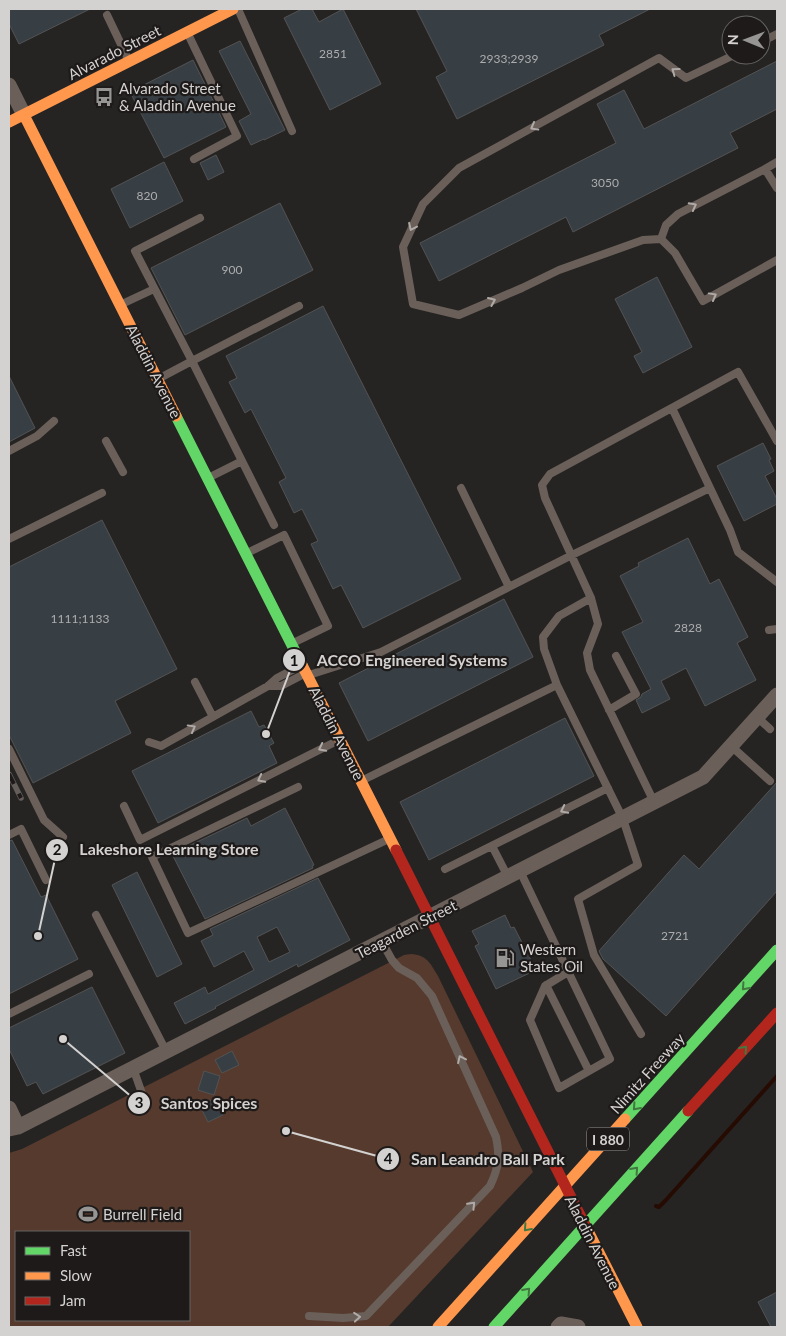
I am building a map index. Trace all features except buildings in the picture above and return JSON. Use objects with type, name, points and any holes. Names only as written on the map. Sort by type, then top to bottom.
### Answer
[{"type":"main road","name":"Alvarado Street","points":[[9,122],[233,9]]},
{"type":"main road","name":"Aladdin Avenue","points":[[24,115],[637,1327]]},
{"type":"main road","name":"Nimitz Freeway","points":[[438,1327],[777,950]]},
{"type":"main road","name":"I 880","points":[[494,1327],[777,1013]]},
{"type":"street","name":"Aladdin Avenue","points":[[9,85],[24,115]]},
{"type":"street","name":"Teagarden Street","points":[[14,1128],[703,777],[777,695]]},
{"type":"street","points":[[9,1108],[14,1128]]},
{"type":"street","points":[[558,1327],[561,1324],[578,1327]]},
{"type":"lane","points":[[233,9],[292,131]]},
{"type":"lane","points":[[107,15],[129,61]]},
{"type":"lane","points":[[187,32],[237,136],[194,159]]},
{"type":"lane","points":[[721,61],[686,78],[658,58],[459,168],[423,204],[403,247],[413,304],[459,315],[559,270],[643,240],[661,239],[675,253],[703,301],[777,260]]},
{"type":"lane","points":[[661,239],[666,225],[678,214],[777,162]]},
{"type":"lane","points":[[765,169],[777,188]]},
{"type":"lane","points":[[200,218],[135,251],[274,525]]},
{"type":"lane","points":[[120,305],[154,289]]},
{"type":"lane","points":[[158,379],[299,306]]},
{"type":"lane","points":[[654,802],[590,670],[587,653],[598,624],[591,598],[545,498],[542,485],[550,474],[738,372],[777,441]]},
{"type":"lane","points":[[672,408],[730,530],[738,552],[777,582]]},
{"type":"lane","points":[[9,451],[37,436],[54,421]]},
{"type":"lane","points":[[106,441],[123,472]]},
{"type":"lane","points":[[208,478],[242,461]]},
{"type":"lane","points":[[461,488],[509,587]]},
{"type":"lane","points":[[149,742],[161,746],[268,686],[277,678],[381,652],[572,554],[710,488]]},
{"type":"lane","points":[[9,539],[102,493]]},
{"type":"lane","points":[[246,554],[284,535],[328,626],[291,644]]},
{"type":"lane","points":[[591,598],[560,616],[543,637],[544,649],[557,685],[623,819],[638,865],[578,899],[594,955],[641,1034]]},
{"type":"lane","points":[[609,710],[636,694],[616,656]]},
{"type":"lane","points":[[195,682],[213,717]]},
{"type":"lane","points":[[361,780],[557,685]]},
{"type":"lane","points":[[757,717],[770,729]]},
{"type":"lane","points":[[124,806],[140,840],[340,739]]},
{"type":"lane","points":[[731,746],[770,782]]},
{"type":"lane","points":[[9,749],[44,820],[63,837]]},
{"type":"lane","points":[[298,787],[152,857],[188,933],[391,838]]},
{"type":"lane","points":[[445,869],[608,788]]},
{"type":"lane","points":[[9,835],[21,829],[46,880]]},
{"type":"lane","points":[[492,846],[514,874],[568,972],[610,1059],[559,1088],[530,1020],[546,985],[568,972]]},
{"type":"lane","points":[[96,916],[166,1052]]},
{"type":"lane","points":[[309,1316],[343,1318],[366,1316],[490,1186],[496,1172],[499,1154],[496,1137],[432,996],[417,978],[399,968],[382,942]]},
{"type":"lane","points":[[9,1014],[89,974]]},
{"type":"lane","points":[[546,985],[589,1071]]},
{"type":"lane","points":[[133,1068],[144,1099]]},
{"type":"shaded area","points":[[411,954],[424,958],[438,976],[533,1172],[388,1327],[9,1327],[9,1153],[22,1149],[404,955]]},
{"type":"waterway","points":[[656,1206],[659,1207],[666,1200],[777,1076]]},
{"type":"railway","points":[[9,774],[21,798]]},
{"type":"traffic: fast","points":[[176,416],[302,665]]},
{"type":"traffic: fast","points":[[625,1119],[777,950]]},
{"type":"traffic: fast","points":[[494,1327],[688,1111]]},
{"type":"traffic: slow","points":[[9,122],[233,9]]},
{"type":"traffic: slow","points":[[24,115],[176,416]]},
{"type":"traffic: slow","points":[[302,665],[396,850]]},
{"type":"traffic: slow","points":[[438,1327],[625,1119]]},
{"type":"traffic: slow","points":[[586,1227],[637,1327]]},
{"type":"traffic: jam","points":[[396,850],[473,1003]]},
{"type":"traffic: jam","points":[[473,1003],[586,1227]]},
{"type":"traffic: jam","points":[[688,1111],[777,1013]]},
{"type":"place","name":"Alvarado Street & Aladdin Avenue","points":[[104,97]]},
{"type":"place","name":"ACCO Engineered Systems","points":[[266,734]]},
{"type":"place","name":"Lakeshore Learning Store","points":[[38,936]]},
{"type":"place","name":"Western States Oil","points":[[505,958]]},
{"type":"place","name":"Santos Spices","points":[[63,1039]]},
{"type":"place","name":"San Leandro Ball Park","points":[[286,1131]]},
{"type":"place","name":"Burrell Field","points":[[88,1214]]}]
